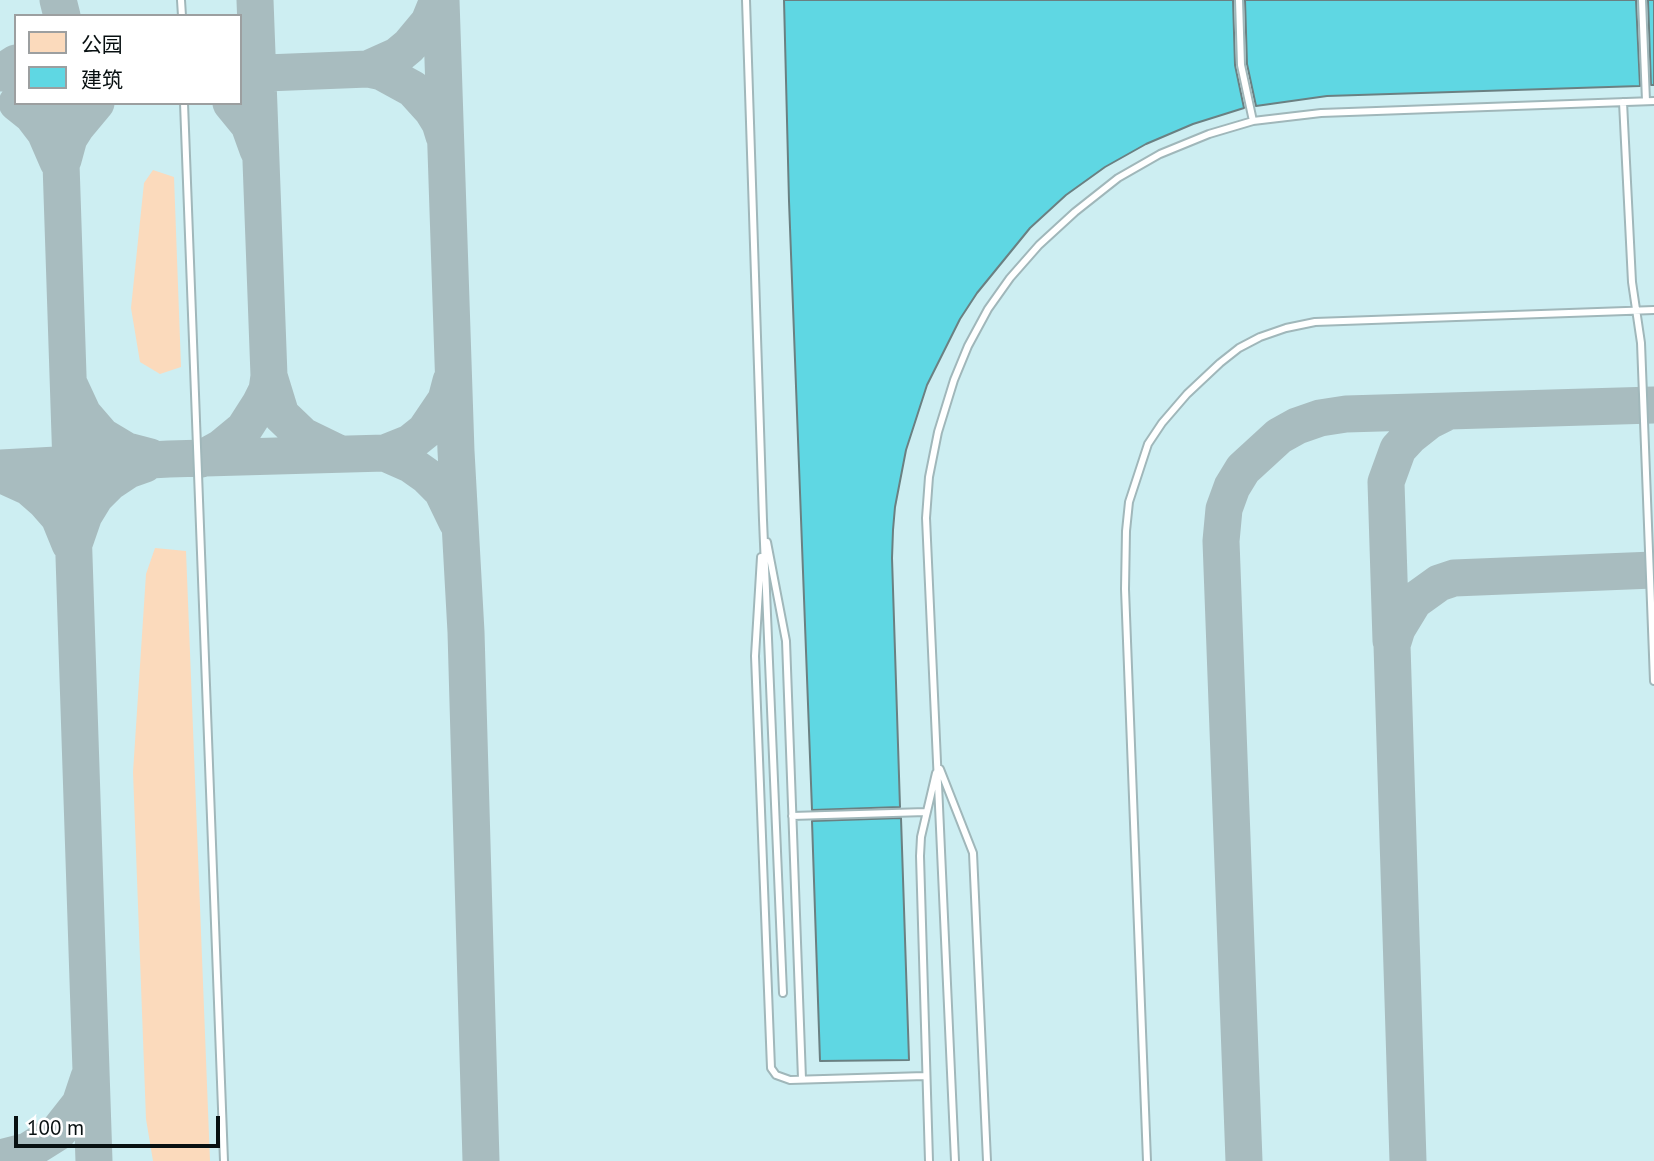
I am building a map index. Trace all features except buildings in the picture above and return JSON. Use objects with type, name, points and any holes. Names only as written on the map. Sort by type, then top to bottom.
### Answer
[{"type":"lane","points":[[746,0],[763,520],[783,993]]},
{"type":"lane","points":[[1239,0],[1241,65],[1253,121]]},
{"type":"lane","points":[[956,1161],[926,518],[929,477],[938,432],[968,346],[1010,278],[1038,245],[1075,212],[1118,178],[1160,154],[1209,134],[1253,121],[1321,113],[1650,101],[1642,0]]},
{"type":"lane","points":[[1623,102],[1632,282],[1641,343],[1654,681]]},
{"type":"lane","points":[[184,105],[224,1161]]},
{"type":"lane","points":[[1147,1161],[1125,589],[1129,502],[1149,444],[1162,423],[1187,394],[1220,363],[1259,337],[1286,328],[1315,322],[1654,310]]},
{"type":"lane","points":[[763,520],[786,642],[802,1079]]},
{"type":"lane","points":[[763,520],[755,656],[771,1068],[781,1078],[925,1076]]},
{"type":"lane","points":[[929,1161],[920,856],[926,813],[938,764]]},
{"type":"lane","points":[[938,764],[974,853],[987,1161]]},
{"type":"lane","points":[[792,816],[926,813]]},
{"type":"shaded area","points":[[0,0],[1654,0],[1654,1161],[0,1161]]},
{"type":"green space","points":[[153,170],[174,177],[181,367],[160,374],[140,362],[131,308],[144,183]]},
{"type":"green space","points":[[155,548],[186,551],[210,1161],[153,1161],[146,1119],[133,772],[146,574]]},
{"type":"taxiway","points":[[58,0],[62,14]]},
{"type":"taxiway","points":[[255,0],[269,376],[281,415],[303,436],[340,454]]},
{"type":"taxiway","points":[[368,69],[397,56],[409,46],[429,22],[438,0]]},
{"type":"taxiway","points":[[441,0],[456,451],[466,632],[481,1161]]},
{"type":"taxiway","points":[[0,73],[14,64]]},
{"type":"taxiway","points":[[242,74],[368,69],[382,72],[413,89],[432,110],[444,136]]},
{"type":"taxiway","points":[[20,105],[32,115],[45,132],[58,162]]},
{"type":"taxiway","points":[[59,105],[94,1161]]},
{"type":"taxiway","points":[[63,160],[69,138],[94,105]]},
{"type":"taxiway","points":[[233,105],[249,125],[258,150]]},
{"type":"taxiway","points":[[201,459],[221,448],[244,429],[267,390],[269,376]]},
{"type":"taxiway","points":[[0,468],[169,459],[385,453],[410,443],[425,431],[446,400],[451,381]]},
{"type":"taxiway","points":[[70,386],[83,414],[102,436],[127,451],[150,457]]},
{"type":"taxiway","points":[[1244,1161],[1221,541],[1224,509],[1232,487],[1243,469],[1279,436],[1320,418],[1346,414],[1654,405]]},
{"type":"taxiway","points":[[1391,641],[1386,482],[1398,449],[1429,421],[1447,412]]},
{"type":"taxiway","points":[[385,453],[410,464],[427,476],[442,491],[457,522]]},
{"type":"taxiway","points":[[75,541],[84,515],[95,497],[110,482],[128,470],[145,464]]},
{"type":"taxiway","points":[[0,474],[29,487],[45,501],[59,517],[70,544]]},
{"type":"taxiway","points":[[1408,1161],[1392,645],[1397,629],[1414,601],[1439,583],[1454,578],[1654,570]]},
{"type":"taxiway","points":[[0,1158],[28,1151],[58,1132],[80,1104],[89,1077]]}]
